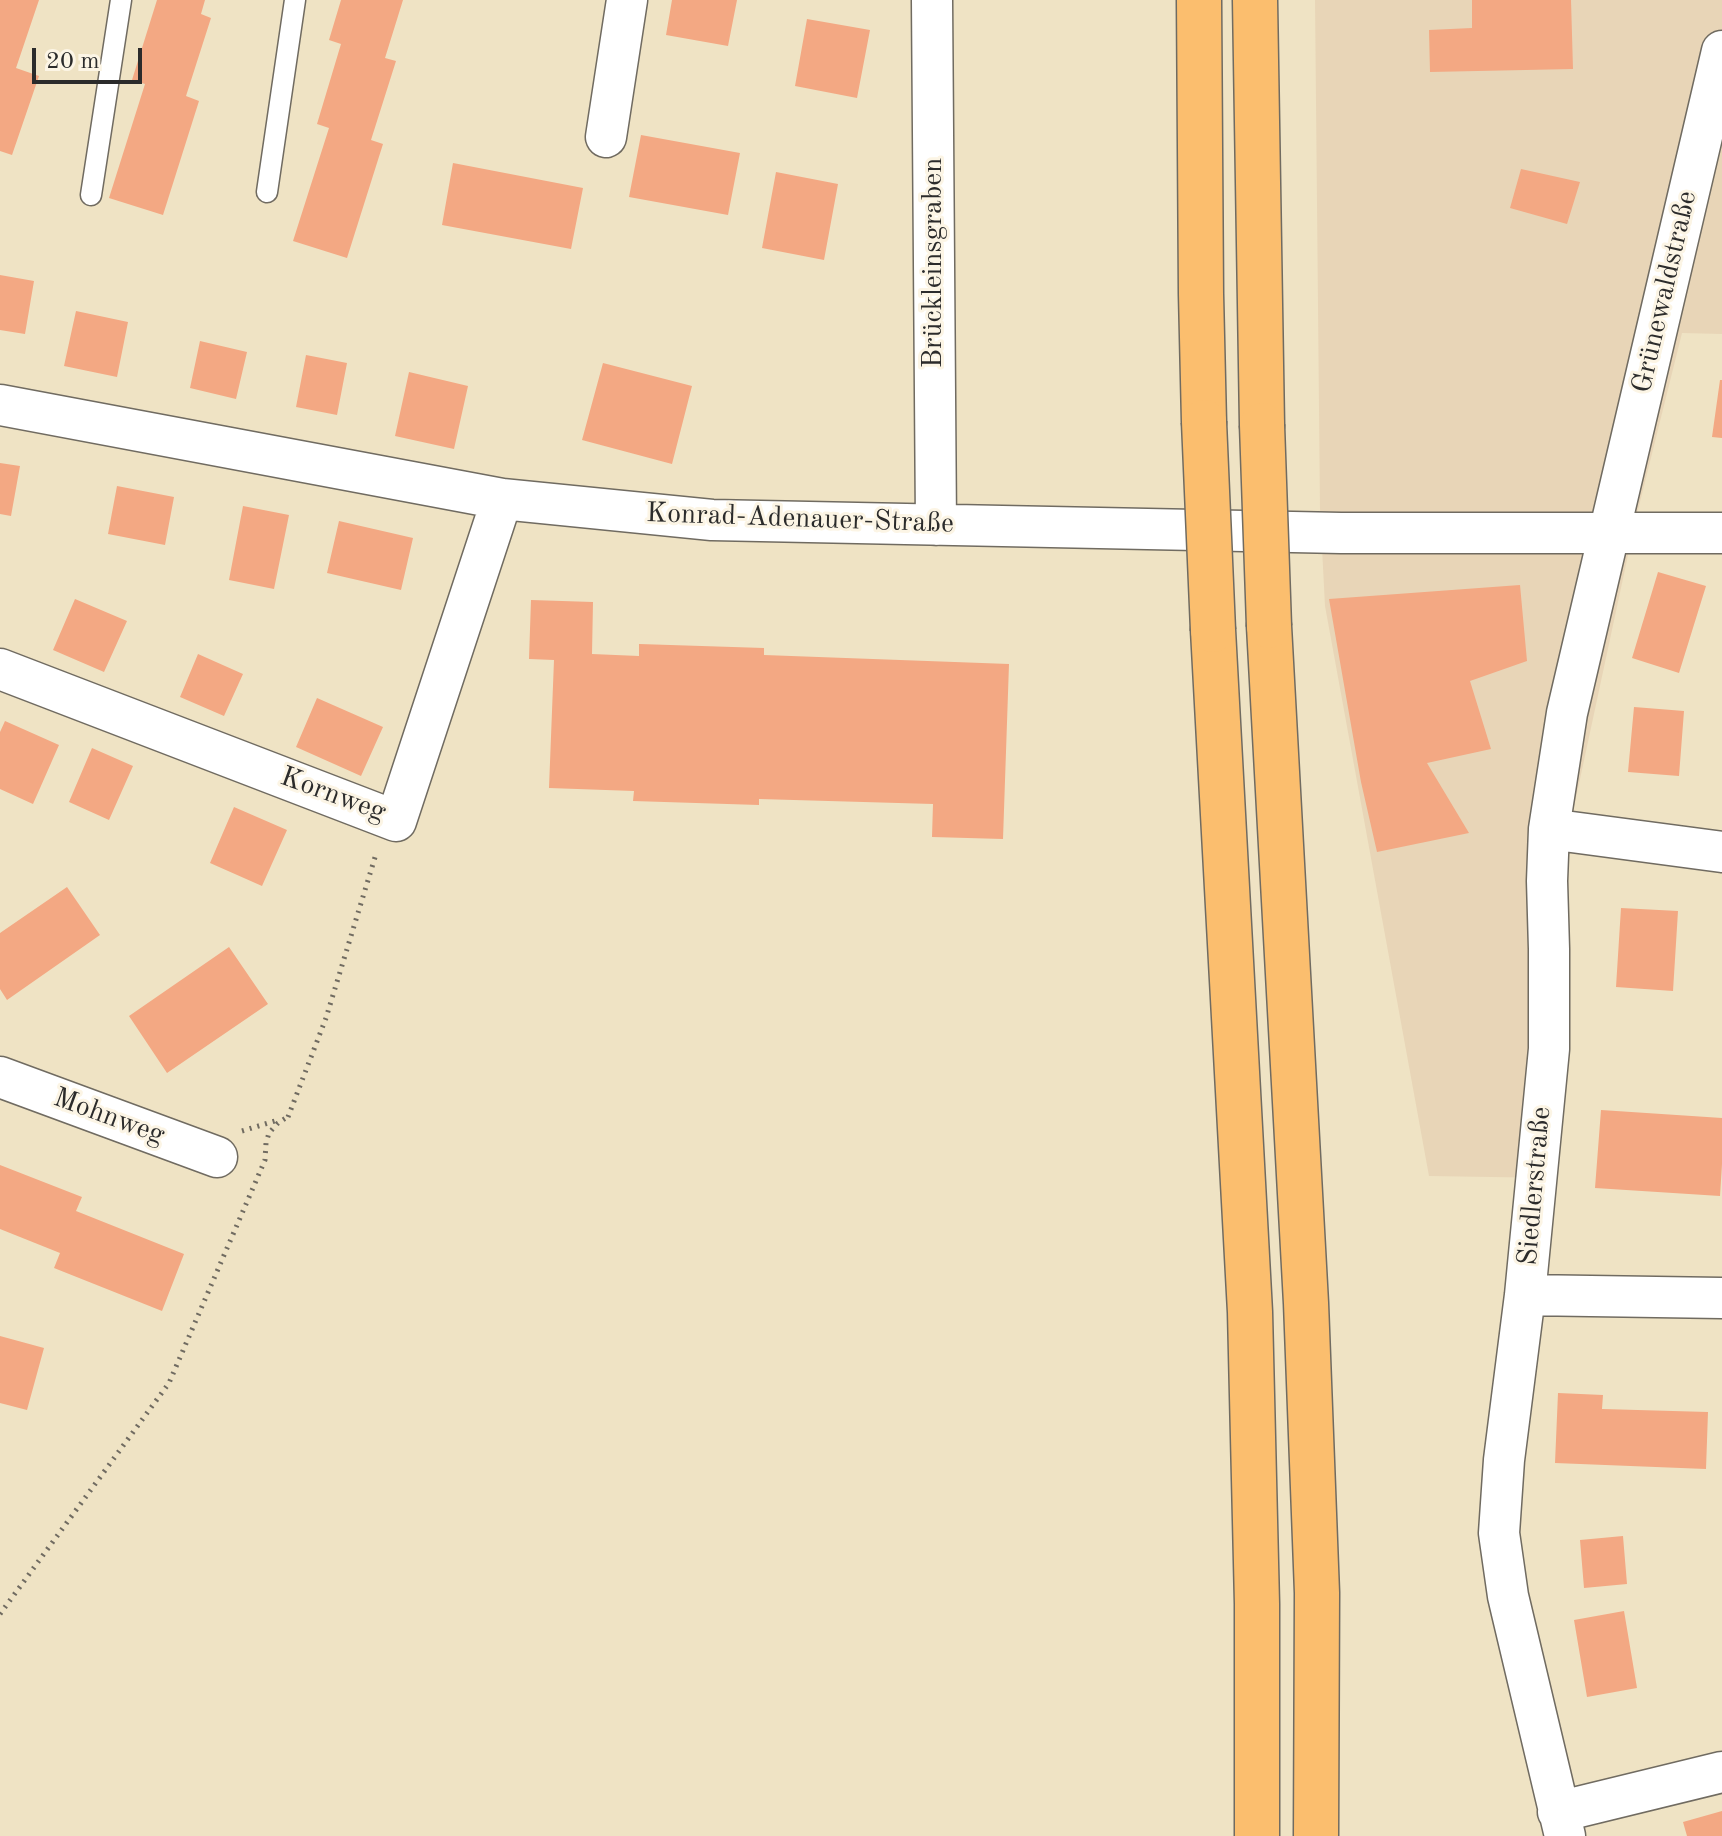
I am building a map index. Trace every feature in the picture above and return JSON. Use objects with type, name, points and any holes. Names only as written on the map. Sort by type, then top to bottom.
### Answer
[{"type":"highway","points":[[1199,0],[1204,422],[1250,1312],[1257,1604],[1257,1836]]},
{"type":"highway","points":[[1255,0],[1262,425],[1269,626],[1289,964],[1317,1593],[1316,1836]]},
{"type":"street","points":[[606,137],[627,0]]},
{"type":"street","name":"Brückleinsgraben","points":[[932,0],[936,525]]},
{"type":"street","name":"Grünewaldstraße","points":[[1608,534],[1714,120],[1722,51]]},
{"type":"street","name":"Konrad-Adenauer-Straße","points":[[0,405],[502,499],[712,520],[1356,533],[1722,533]]},
{"type":"street","name":"Kornweg","points":[[0,669],[396,821],[502,499]]},
{"type":"street","name":"Siedlerstraße","points":[[1562,1824],[1508,1596],[1499,1533],[1504,1460],[1525,1295],[1549,1049],[1549,829],[1567,713],[1608,534]]},
{"type":"street","points":[[1549,829],[1722,852]]},
{"type":"street","name":"Mohnweg","points":[[0,1077],[217,1157]]},
{"type":"street","points":[[1525,1295],[1722,1298]]},
{"type":"street","points":[[1562,1824],[1722,1772]]},
{"type":"lane","points":[[91,195],[121,0]]},
{"type":"lane","points":[[267,192],[295,0]]},
{"type":"path","points":[[0,1614],[169,1383],[265,1160],[269,1133],[289,1116],[326,1018],[386,817]]},
{"type":"path","points":[[217,1157],[234,1133],[289,1116]]},
{"type":"shaded area","points":[[1315,0],[1722,0],[1722,334],[1682,333],[1636,518],[1565,849],[1554,1178],[1429,1176],[1325,606],[1320,509]]},
{"type":"building","points":[[0,0],[39,0],[16,68],[39,76],[12,155],[0,151]]},
{"type":"building","points":[[157,0],[205,0],[201,14],[211,18],[186,96],[199,101],[163,215],[109,198],[145,84],[132,80]]},
{"type":"building","points":[[341,0],[403,0],[385,58],[396,61],[371,140],[383,144],[347,258],[293,241],[329,128],[317,124],[341,44],[329,40]]},
{"type":"building","points":[[672,0],[737,0],[728,46],[666,35]]},
{"type":"building","points":[[1472,0],[1571,0],[1573,69],[1430,72],[1429,30],[1472,28]]},
{"type":"building","points":[[807,19],[870,30],[857,98],[795,86]]},
{"type":"building","points":[[641,135],[740,153],[728,215],[629,197]]},
{"type":"building","points":[[453,163],[583,188],[571,249],[442,225]]},
{"type":"building","points":[[1521,169],[1580,182],[1567,224],[1510,208]]},
{"type":"building","points":[[776,172],[838,184],[824,260],[762,248]]},
{"type":"building","points":[[0,275],[34,281],[25,334],[0,330]]},
{"type":"building","points":[[76,311],[128,322],[117,377],[64,366]]},
{"type":"building","points":[[200,341],[247,352],[236,399],[190,388]]},
{"type":"building","points":[[306,355],[347,363],[337,415],[296,407]]},
{"type":"building","points":[[603,363],[692,386],[672,464],[582,440]]},
{"type":"building","points":[[409,372],[468,386],[454,449],[395,436]]},
{"type":"building","points":[[1722,380],[1722,438],[1712,437]]},
{"type":"building","points":[[0,463],[20,466],[11,516],[0,514]]},
{"type":"building","points":[[117,486],[174,497],[165,545],[108,534]]},
{"type":"building","points":[[243,506],[289,515],[274,589],[229,580]]},
{"type":"building","points":[[339,521],[413,538],[401,590],[327,573]]},
{"type":"building","points":[[1658,572],[1706,586],[1679,673],[1632,658]]},
{"type":"building","points":[[1520,585],[1527,661],[1470,681],[1491,749],[1427,763],[1469,833],[1377,852],[1361,782],[1329,599]]},
{"type":"building","points":[[75,599],[127,621],[104,672],[53,650]]},
{"type":"building","points":[[531,600],[593,602],[592,654],[639,656],[639,644],[764,648],[764,655],[1009,664],[1003,839],[932,837],[933,804],[759,799],[759,805],[633,801],[634,791],[549,788],[554,660],[529,659]]},
{"type":"building","points":[[198,654],[243,674],[224,716],[180,697]]},
{"type":"building","points":[[317,698],[383,727],[361,776],[296,747]]},
{"type":"building","points":[[1634,707],[1684,711],[1679,776],[1628,772]]},
{"type":"building","points":[[5,721],[59,745],[33,804],[0,789],[0,732]]},
{"type":"building","points":[[92,748],[133,766],[109,820],[69,802]]},
{"type":"building","points":[[234,807],[287,830],[262,886],[210,863]]},
{"type":"building","points":[[67,887],[100,935],[7,1000],[0,989],[0,933]]},
{"type":"building","points":[[1621,908],[1678,911],[1673,991],[1616,987]]},
{"type":"building","points":[[229,947],[268,1004],[167,1073],[129,1016]]},
{"type":"building","points":[[1601,1110],[1722,1118],[1720,1196],[1595,1188]]},
{"type":"building","points":[[0,1165],[82,1197],[76,1211],[184,1254],[162,1311],[54,1268],[60,1253],[0,1229]]},
{"type":"building","points":[[0,1336],[44,1348],[27,1410],[0,1403]]},
{"type":"building","points":[[1558,1393],[1603,1395],[1602,1409],[1708,1412],[1706,1469],[1555,1463]]},
{"type":"building","points":[[1623,1536],[1627,1584],[1584,1588],[1580,1540]]},
{"type":"building","points":[[1624,1611],[1637,1688],[1587,1697],[1574,1620]]},
{"type":"building","points":[[1722,1811],[1722,1836],[1687,1836],[1683,1822]]}]
